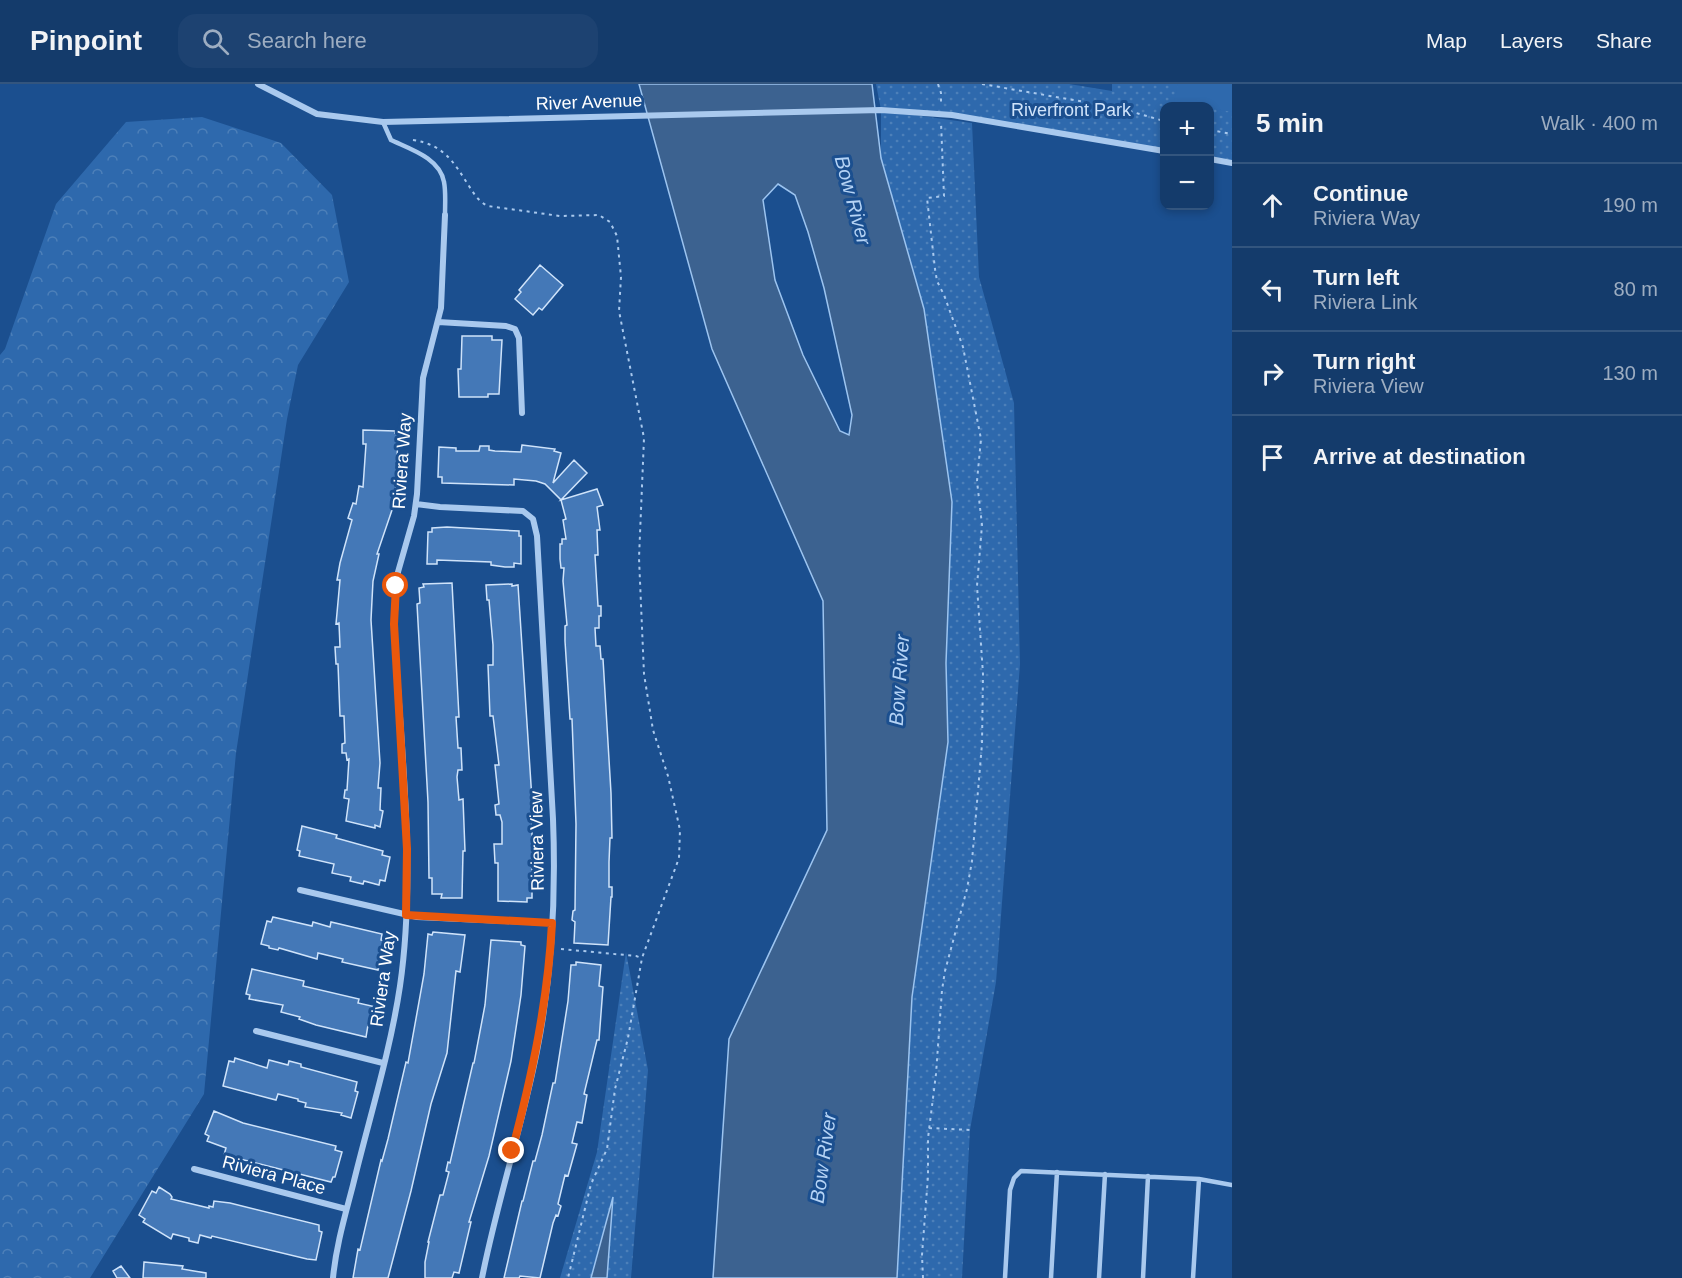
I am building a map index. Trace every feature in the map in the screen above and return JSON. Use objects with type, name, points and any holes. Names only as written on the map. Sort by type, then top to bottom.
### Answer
[{"type":"street","name":"River Avenue","points":[[258,84],[317,114],[382,122],[881,110],[941,113],[1160,150]]},
{"type":"street","points":[[1214,160],[1232,163]]},
{"type":"street","name":"Riviera Way","points":[[333,1278],[346,1209],[383,1064],[400,986],[406,915],[407,849],[394,624],[398,572],[416,504],[423,378],[438,322],[442,294],[445,215]]},
{"type":"street","points":[[438,322],[506,326],[515,329],[519,338],[522,413]]},
{"type":"street","name":"Riviera View","points":[[416,504],[523,511],[530,515],[536,524],[553,819],[552,923],[547,989],[537,1049],[482,1278]]},
{"type":"street","points":[[300,890],[406,915],[552,923]]},
{"type":"street","points":[[256,1031],[383,1064]]},
{"type":"street","name":"Riviera Place","points":[[194,1169],[346,1209]]},
{"type":"lane","points":[[382,122],[391,140],[423,155],[441,172],[445,184],[445,215]]},
{"type":"lane","points":[[1005,1278],[1010,1190],[1014,1178],[1021,1171],[1199,1179],[1232,1185]]},
{"type":"lane","points":[[1051,1278],[1057,1172]]},
{"type":"lane","points":[[1099,1278],[1105,1174]]},
{"type":"lane","points":[[1143,1278],[1148,1176]]},
{"type":"lane","points":[[1193,1278],[1199,1179]]},
{"type":"path","points":[[923,1278],[922,1255],[929,1128],[936,1074],[943,980],[972,861],[982,744],[983,674],[977,586],[982,525],[977,481],[981,438],[963,347],[937,281],[927,198],[944,196],[941,93],[938,84]]},
{"type":"path","points":[[982,84],[1119,108],[1160,120]]},
{"type":"path","points":[[1214,131],[1232,134]]},
{"type":"path","points":[[408,139],[424,142],[451,158],[473,192],[482,203],[488,206],[560,216],[599,214],[610,222],[617,236],[621,277],[619,311],[644,438],[639,558],[644,674],[653,730],[668,776],[680,830],[679,858],[642,958],[628,1038],[615,1089],[607,1149],[591,1184],[568,1278]]},
{"type":"path","points":[[561,949],[642,958]]},
{"type":"path","points":[[929,1128],[970,1130]]},
{"type":"green space","name":"Riverfront Park","points":[[876,84],[1069,84],[1112,91],[1112,84],[1232,84],[1232,163],[1214,160],[1214,102],[1160,102],[1160,150],[952,115],[893,112],[972,123],[979,277],[1014,403],[1020,664],[996,982],[970,1130],[962,1278],[897,1278],[912,997],[948,742],[946,663],[924,309],[881,158],[881,110]]},
{"type":"green space","points":[[1178,84],[1232,84],[1232,112],[1214,109],[1214,102],[1174,102]]},
{"type":"green space","points":[[202,117],[281,143],[332,195],[349,282],[298,365],[287,419],[236,753],[204,1094],[90,1278],[0,1278],[0,355],[5,349],[56,204],[126,122]]},
{"type":"green space","points":[[626,952],[648,1070],[631,1278],[560,1278],[597,1152]]},
{"type":"water","name":"Bow River","points":[[639,84],[872,84],[881,158],[924,309],[952,502],[946,663],[948,742],[912,997],[897,1278],[713,1278],[729,1039],[827,830],[823,601],[712,349]],"holes":[[[778,184],[795,195],[824,288],[852,415],[849,435],[840,431],[803,355],[775,280],[763,200]]]},
{"type":"water","points":[[613,1197],[607,1278],[591,1278]]},
{"type":"building","points":[[540,265],[563,285],[542,310],[539,308],[533,315],[515,299],[521,292],[519,290]]},
{"type":"building","points":[[462,336],[492,336],[492,340],[502,340],[499,394],[488,394],[488,397],[459,397],[458,369],[461,369]]},
{"type":"building","points":[[363,430],[398,433],[396,487],[392,510],[377,554],[379,554],[373,581],[371,620],[380,763],[378,788],[381,788],[380,810],[383,811],[380,827],[375,825],[375,828],[346,821],[349,799],[344,798],[345,790],[347,790],[349,759],[347,760],[346,753],[342,753],[342,744],[345,743],[344,716],[340,716],[335,647],[340,647],[339,623],[336,624],[340,580],[337,580],[352,520],[348,518],[353,503],[356,504],[359,486],[363,487],[366,444],[363,444]]},
{"type":"building","points":[[522,445],[555,449],[554,451],[561,453],[553,483],[574,460],[587,473],[561,500],[545,484],[536,481],[514,479],[514,485],[442,483],[442,477],[438,477],[439,447],[456,448],[456,451],[479,451],[480,446],[489,446],[489,450],[521,452]]},
{"type":"building","points":[[597,489],[603,505],[597,507],[600,530],[597,530],[598,555],[595,555],[598,606],[601,606],[601,616],[599,616],[599,628],[595,628],[596,646],[600,646],[601,659],[603,659],[611,793],[612,838],[610,838],[609,887],[612,887],[612,897],[608,945],[574,943],[575,922],[572,920],[575,910],[576,824],[572,719],[570,719],[565,641],[565,626],[567,625],[564,568],[561,568],[560,559],[560,544],[562,544],[562,539],[566,539],[563,520],[566,519],[561,500]]},
{"type":"building","points":[[432,528],[519,531],[521,564],[514,563],[514,567],[505,567],[491,565],[491,562],[437,560],[437,564],[427,564],[428,532],[432,532]]},
{"type":"building","points":[[452,583],[459,717],[456,717],[462,770],[458,770],[457,777],[459,800],[463,799],[465,851],[463,851],[462,898],[441,898],[442,894],[432,894],[432,878],[429,878],[428,802],[417,604],[420,603],[419,588],[424,587],[423,584]]},
{"type":"building","points":[[512,584],[512,586],[518,585],[532,800],[532,898],[527,898],[527,902],[498,901],[498,863],[495,863],[494,844],[502,844],[502,822],[500,815],[496,815],[495,805],[499,804],[495,765],[499,765],[493,716],[490,716],[488,665],[493,665],[493,645],[486,585]]},
{"type":"building","points":[[302,826],[383,851],[382,855],[390,857],[385,881],[380,880],[379,885],[364,881],[363,884],[350,881],[351,877],[332,873],[334,864],[299,856],[300,851],[297,850]]},
{"type":"building","points":[[273,917],[312,926],[313,922],[330,927],[331,922],[382,934],[381,940],[385,941],[378,970],[342,962],[343,959],[318,953],[317,959],[261,944],[267,921],[271,922]]},
{"type":"building","points":[[433,932],[465,935],[460,972],[456,971],[447,1053],[431,1104],[388,1278],[353,1278],[358,1249],[360,1250],[406,1062],[408,1063],[424,974],[428,934],[432,935]]},
{"type":"building","points":[[491,940],[521,942],[521,945],[525,946],[521,995],[511,1061],[489,1156],[469,1222],[471,1222],[459,1273],[454,1272],[452,1278],[425,1278],[428,1242],[440,1195],[443,1195],[449,1172],[446,1171],[448,1162],[450,1163],[474,1063],[485,1005]]},
{"type":"building","points":[[576,962],[601,965],[599,986],[603,987],[599,1040],[597,1040],[584,1094],[587,1095],[582,1123],[577,1122],[572,1143],[577,1144],[568,1176],[565,1175],[558,1204],[561,1206],[553,1223],[540,1278],[520,1276],[519,1278],[504,1278],[522,1201],[542,1135],[553,1083],[555,1083],[568,1001],[571,965],[576,965]]},
{"type":"building","points":[[252,969],[304,981],[303,986],[359,999],[358,1003],[376,1007],[371,1026],[368,1025],[366,1037],[299,1019],[300,1017],[281,1012],[283,1005],[249,999],[250,995],[246,994]]},
{"type":"building","points":[[235,1058],[267,1068],[269,1060],[288,1065],[289,1061],[301,1064],[301,1067],[357,1082],[355,1091],[358,1092],[351,1118],[341,1115],[342,1113],[305,1107],[306,1103],[298,1099],[278,1094],[276,1100],[223,1086],[229,1061],[234,1062]]},
{"type":"building","points":[[214,1111],[243,1123],[336,1146],[335,1150],[342,1152],[335,1177],[331,1182],[224,1155],[226,1148],[207,1141],[209,1136],[205,1134]]},
{"type":"building","points":[[159,1187],[170,1194],[171,1199],[209,1208],[209,1206],[213,1207],[214,1201],[230,1203],[319,1225],[319,1231],[322,1232],[316,1260],[212,1236],[211,1238],[200,1235],[198,1243],[173,1234],[171,1239],[143,1222],[145,1219],[139,1215],[152,1191],[156,1193]]},
{"type":"building","points":[[144,1262],[183,1266],[182,1269],[206,1273],[206,1278],[143,1278]]},
{"type":"building","points":[[121,1266],[130,1278],[117,1278],[113,1271]]},
{"type":"route","points":[[396,586],[394,624],[407,849],[406,915],[552,923],[547,989],[537,1049],[512,1151]]}]
